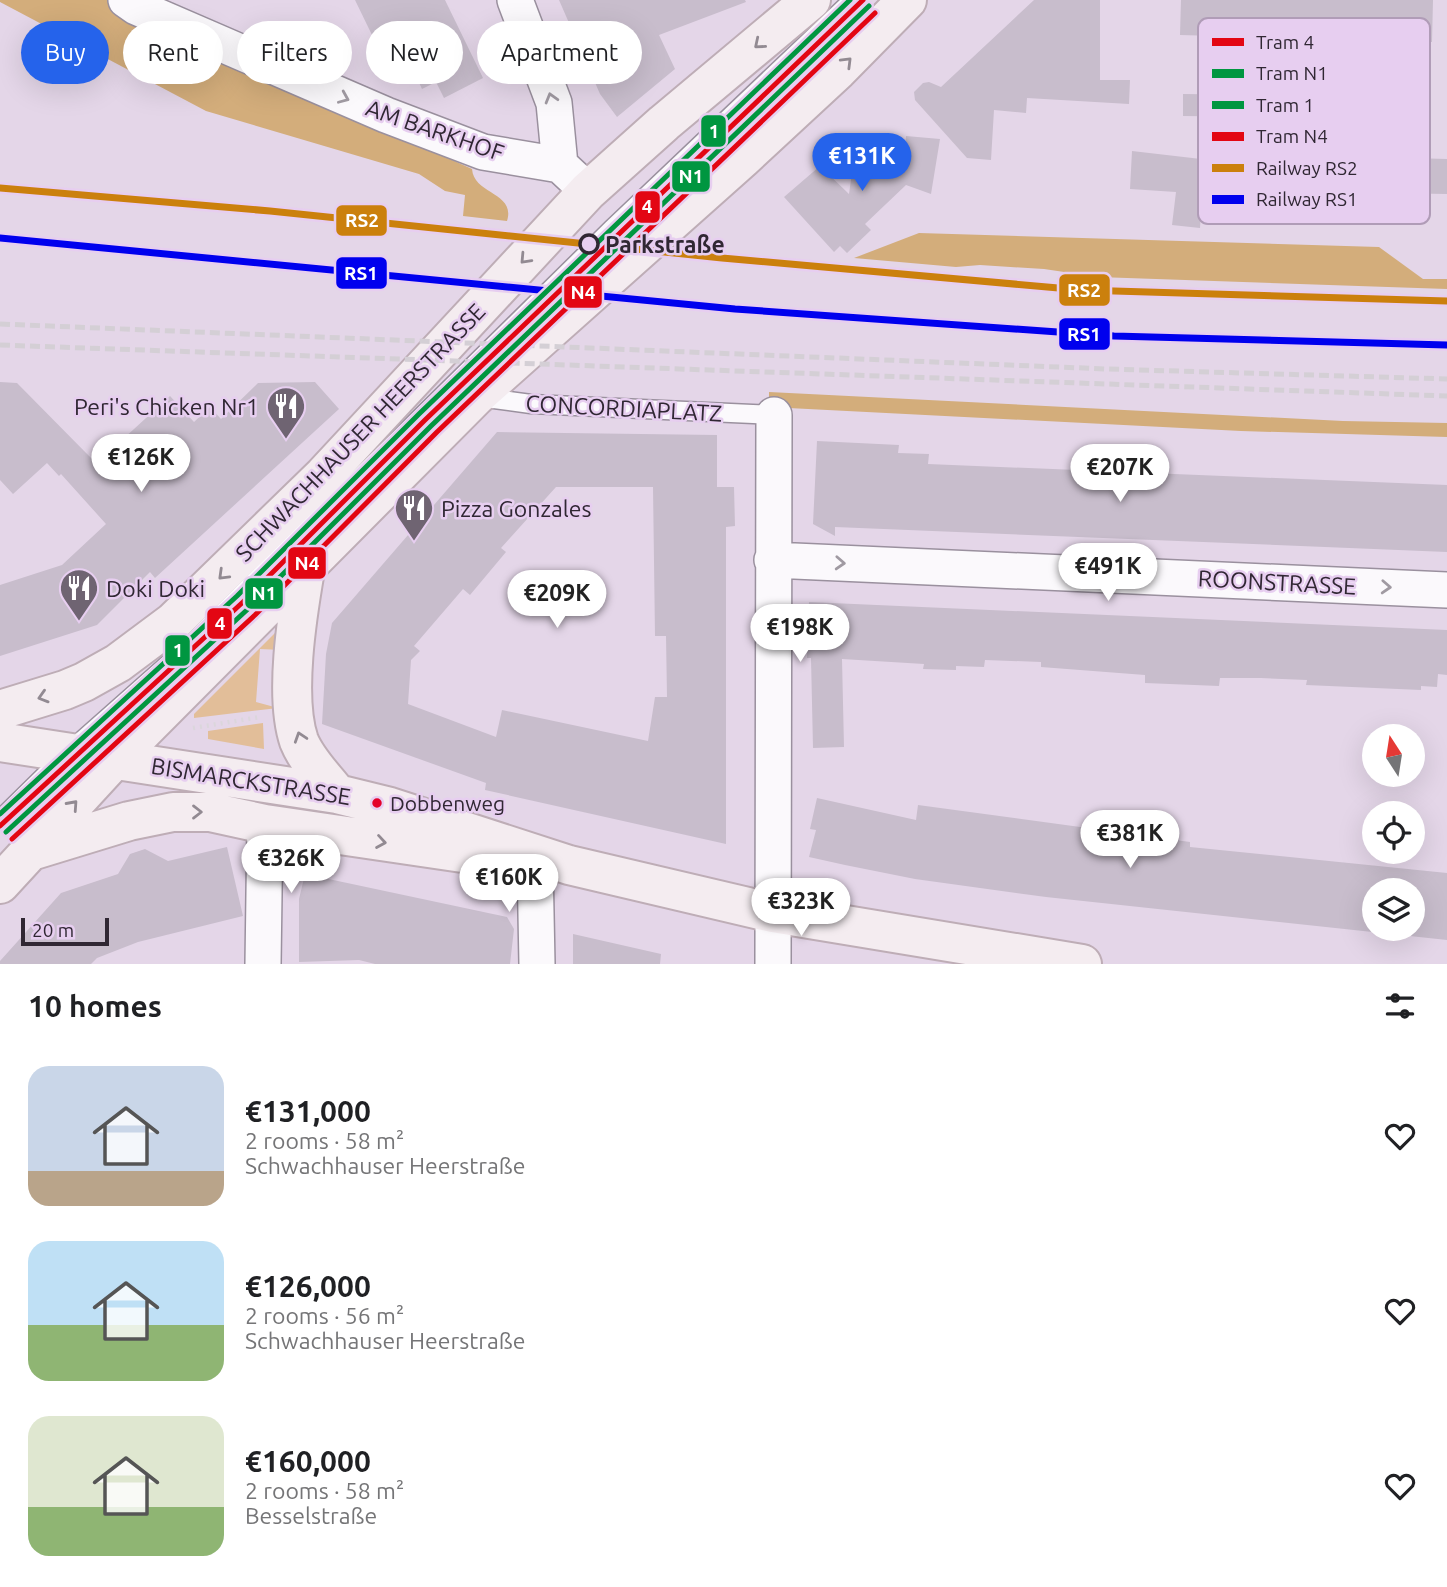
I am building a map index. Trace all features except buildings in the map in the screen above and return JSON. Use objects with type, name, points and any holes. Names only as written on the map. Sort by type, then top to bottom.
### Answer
[{"type":"main road","name":"SCHWACHHAUSER HEERSTRASSE","points":[[0,710],[84,682],[118,663],[173,622],[254,545],[400,394],[588,191],[664,123],[811,0]]},
{"type":"main road","points":[[0,884],[115,759],[476,396],[762,141],[907,0]]},
{"type":"main road","points":[[304,570],[296,625],[292,712],[300,742],[309,759],[337,794]]},
{"type":"main road","name":"BISMARCKSTRASSE","points":[[0,742],[337,794],[390,807],[552,864],[773,914],[1082,964]]},
{"type":"main road","points":[[31,851],[129,821],[173,812],[210,812],[265,824],[552,864]]},
{"type":"street","name":"AM BARKHOF","points":[[126,0],[136,7],[386,116],[483,152],[560,165]]},
{"type":"street","points":[[515,0],[554,103],[560,165],[588,191]]},
{"type":"street","points":[[773,964],[774,415]]},
{"type":"street","name":"ROONSTRASSE","points":[[772,559],[1447,590]]},
{"type":"street","points":[[263,964],[265,824]]},
{"type":"street","points":[[537,964],[552,864]]},
{"type":"lane","points":[[0,820],[69,752],[190,645],[544,295],[852,0]]},
{"type":"lane","name":"CONCORDIAPLATZ","points":[[476,396],[531,404],[774,415]]},
{"type":"path","points":[[188,729],[292,712]]},
{"type":"shaded area","points":[[108,0],[143,21],[123,21],[123,67],[109,60],[109,21],[36,21],[0,2]]},
{"type":"shaded area","points":[[223,57],[237,63],[237,84],[283,84],[472,169],[474,178],[506,204],[507,221],[463,216],[465,195],[445,191],[419,174],[206,111],[155,84],[223,84]]},
{"type":"shaded area","points":[[919,233],[1379,247],[1423,279],[1447,279],[1447,289],[1098,277],[1044,269],[980,265],[956,267],[854,258]]},
{"type":"shaded area","points":[[769,392],[1343,421],[1447,423],[1447,437],[1241,431],[769,407]]},
{"type":"shaded area","points":[[281,627],[282,650],[260,649],[256,702],[278,708],[194,718],[194,714]]},
{"type":"shaded area","points":[[263,723],[264,749],[208,739],[208,731]]},
{"type":"railway","points":[[0,324],[1107,369],[1447,379]]},
{"type":"railway","points":[[0,345],[1447,396]]},
{"type":"tram line","name":"1","points":[[0,814],[237,596],[419,414],[850,0]]},
{"type":"tram line","name":"4","points":[[0,826],[243,602],[425,420],[863,0]]},
{"type":"tram line","name":"N1","points":[[6,832],[249,608],[431,426],[869,6]]},
{"type":"tram line","name":"N4","points":[[12,839],[255,615],[437,432],[875,13]]},
{"type":"rail line","name":"RS2","points":[[0,188],[270,211],[722,258],[1081,290],[1447,301]]},
{"type":"rail line","name":"RS1","points":[[0,238],[735,309],[1114,336],[1447,345]]},
{"type":"place","name":"Parkstraße","points":[[589,244]]},
{"type":"place","name":"Peri's Chicken Nr1","points":[[286,440]]},
{"type":"place","name":"Pizza Gonzales","points":[[414,542]]},
{"type":"place","name":"Doki Doki","points":[[79,622]]},
{"type":"place","name":"Dobbenweg","points":[[377,803]]}]
